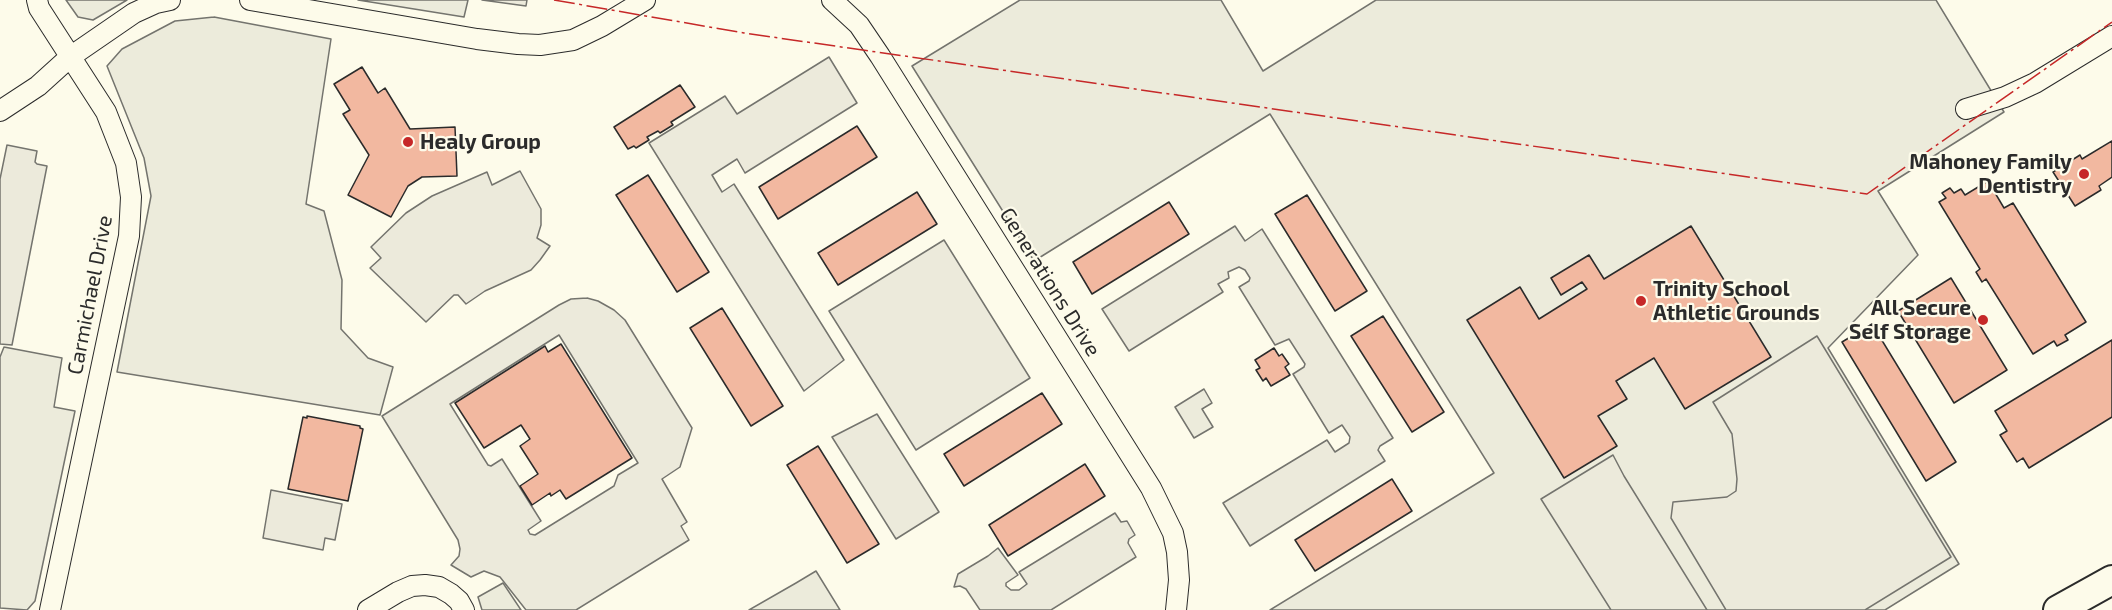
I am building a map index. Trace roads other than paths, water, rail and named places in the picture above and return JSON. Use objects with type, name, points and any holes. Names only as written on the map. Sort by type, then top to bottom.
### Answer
[{"type":"highway","points":[[2058,610],[2112,580]]},
{"type":"street","points":[[0,111],[39,87],[70,57],[134,13],[156,3],[170,0]]},
{"type":"street","points":[[250,0],[477,39],[540,45],[573,40],[602,26],[645,0]]},
{"type":"street","name":"Generations Drive","points":[[831,0],[860,25],[1151,488],[1173,533],[1178,552],[1179,580],[1176,610]]},
{"type":"street","name":"Carmichael Drive","points":[[35,3],[106,112],[126,163],[131,197],[129,236],[50,610]]},
{"type":"street","points":[[1966,109],[2005,97],[2035,83],[2112,36]]},
{"type":"street","points":[[368,610],[398,592],[412,586],[425,585],[451,594],[464,610]]},
{"type":"place","name":"Healy Group","points":[[408,142]]},
{"type":"place","name":"Mahoney Family Dentistry","points":[[2084,174]]},
{"type":"place","name":"Trinity School Athletic Grounds","points":[[1641,301]]},
{"type":"place","name":"All Secure Self Storage","points":[[1983,320]]}]
